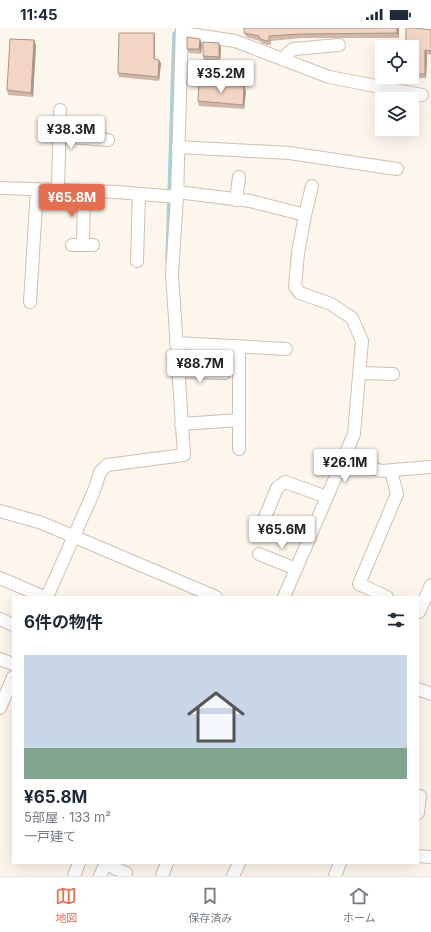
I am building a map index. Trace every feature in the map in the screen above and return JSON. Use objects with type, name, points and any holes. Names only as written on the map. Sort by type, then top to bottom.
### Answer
[{"type":"street","points":[[47,596],[94,491],[100,472],[107,465],[184,455],[177,371],[172,274],[177,194],[182,31],[235,41],[329,77],[422,95]]},
{"type":"street","points":[[282,59],[293,49],[339,45]]},
{"type":"street","points":[[58,190],[60,110]]},
{"type":"street","points":[[59,136],[108,140]]},
{"type":"street","points":[[178,147],[289,153],[397,168]]},
{"type":"street","points":[[236,200],[239,177]]},
{"type":"street","points":[[284,596],[354,434],[360,372],[362,342],[352,318],[331,304],[300,293],[296,287],[298,252],[312,186]]},
{"type":"street","points":[[0,188],[139,194],[177,194],[236,200],[305,215]]},
{"type":"street","points":[[30,302],[37,189]]},
{"type":"street","points":[[83,245],[84,191]]},
{"type":"street","points":[[137,261],[139,194]]},
{"type":"street","points":[[176,343],[286,349]]},
{"type":"street","points":[[239,347],[239,449]]},
{"type":"street","points":[[177,371],[224,374]]},
{"type":"street","points":[[360,372],[394,374]]},
{"type":"street","points":[[181,424],[239,420]]},
{"type":"street","points":[[343,459],[381,472],[431,467]]},
{"type":"street","points":[[385,596],[359,584],[397,494],[391,471]]},
{"type":"street","points":[[264,520],[277,488],[285,482],[327,497]]},
{"type":"street","points":[[0,511],[42,523],[214,596]]},
{"type":"street","points":[[259,554],[296,569]]},
{"type":"street","points":[[0,578],[42,596]]},
{"type":"street","points":[[419,611],[431,585]]},
{"type":"street","points":[[0,619],[12,625]]},
{"type":"street","points":[[0,659],[12,664]]},
{"type":"street","points":[[0,708],[12,679]]},
{"type":"street","points":[[419,689],[431,694]]},
{"type":"street","points":[[419,810],[423,797]]},
{"type":"street","points":[[419,856],[431,857]]},
{"type":"street","points":[[74,876],[79,864]]},
{"type":"street","points":[[100,876],[106,864],[126,873]]},
{"type":"street","points":[[162,876],[167,864]]},
{"type":"street","points":[[233,876],[239,864]]},
{"type":"street","points":[[335,876],[340,864]]},
{"type":"building","points":[[244,28],[397,28],[397,33],[299,34],[269,36],[269,40],[266,41],[259,38],[259,36],[244,33]]},
{"type":"building","points":[[406,28],[431,30],[431,51],[425,50],[425,74],[419,74],[419,40],[406,40]]},
{"type":"building","points":[[119,33],[154,33],[154,59],[159,60],[158,77],[118,73]]},
{"type":"building","points":[[187,37],[200,39],[199,49],[187,49]]},
{"type":"building","points":[[10,39],[34,40],[31,93],[7,90]]},
{"type":"building","points":[[203,42],[219,43],[219,57],[203,56]]},
{"type":"building","points":[[199,83],[244,86],[243,105],[198,101]]},
{"type":"waterway","points":[[167,262],[174,33]]}]
